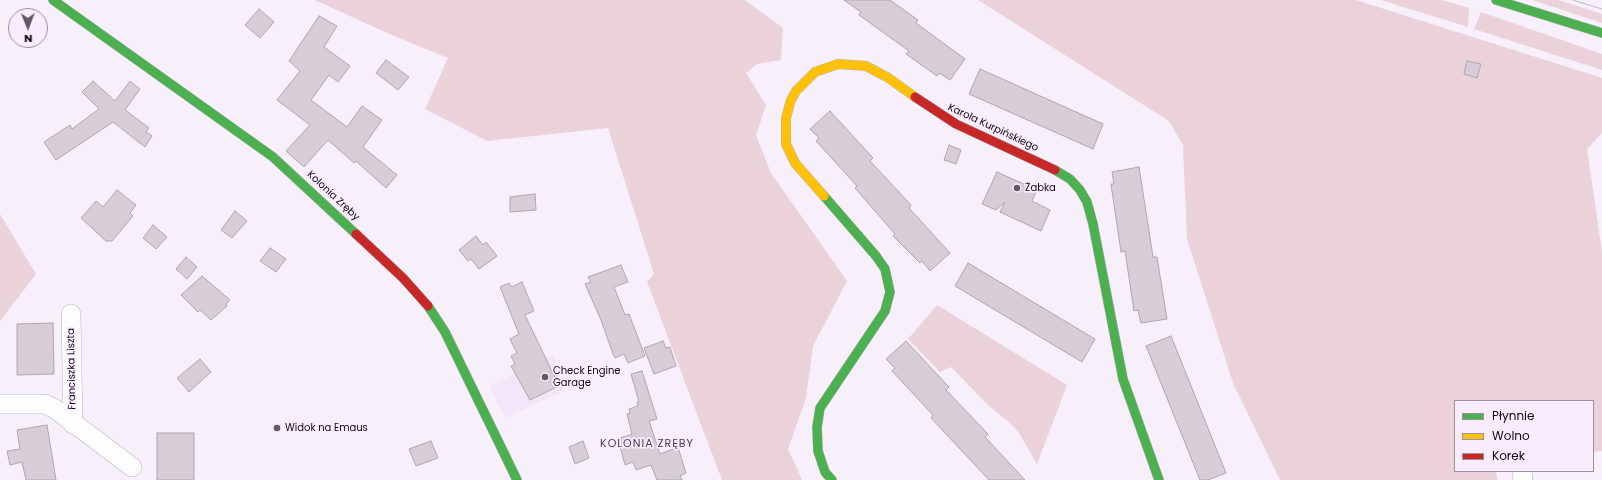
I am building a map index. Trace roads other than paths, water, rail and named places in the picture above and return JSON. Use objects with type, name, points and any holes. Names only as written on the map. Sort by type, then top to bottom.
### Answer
[{"type":"street","name":"Kolonia Zręby","points":[[53,0],[273,157],[403,278],[432,310],[445,332],[517,480]]},
{"type":"street","points":[[1496,0],[1602,33]]},
{"type":"street","name":"Karola Kurpińskiego","points":[[832,480],[825,472],[818,451],[816,427],[820,408],[885,312],[890,292],[885,269],[876,256],[795,163],[786,144],[786,118],[791,100],[796,91],[815,72],[838,64],[866,66],[887,77],[944,117],[1042,163],[1070,180],[1080,190],[1087,202],[1093,224],[1123,379],[1142,439],[1159,480]]},
{"type":"street","name":"Franciszka Liszta","points":[[71,314],[73,424]]},
{"type":"street","name":"Franciszka Liszta","points":[[0,404],[45,404],[55,409],[132,467]]},
{"type":"street","points":[[1522,472],[1523,480]]},
{"type":"tram line","points":[[1573,0],[1602,9]]},
{"type":"place","name":"Żabka","points":[[1017,188]]},
{"type":"place","name":"Check Engine Garage","points":[[545,377]]},
{"type":"place","name":"Widok na Emaus","points":[[277,428]]},
{"type":"district","name":"KOLONIA ZRĘBY","points":[[647,444]]}]
